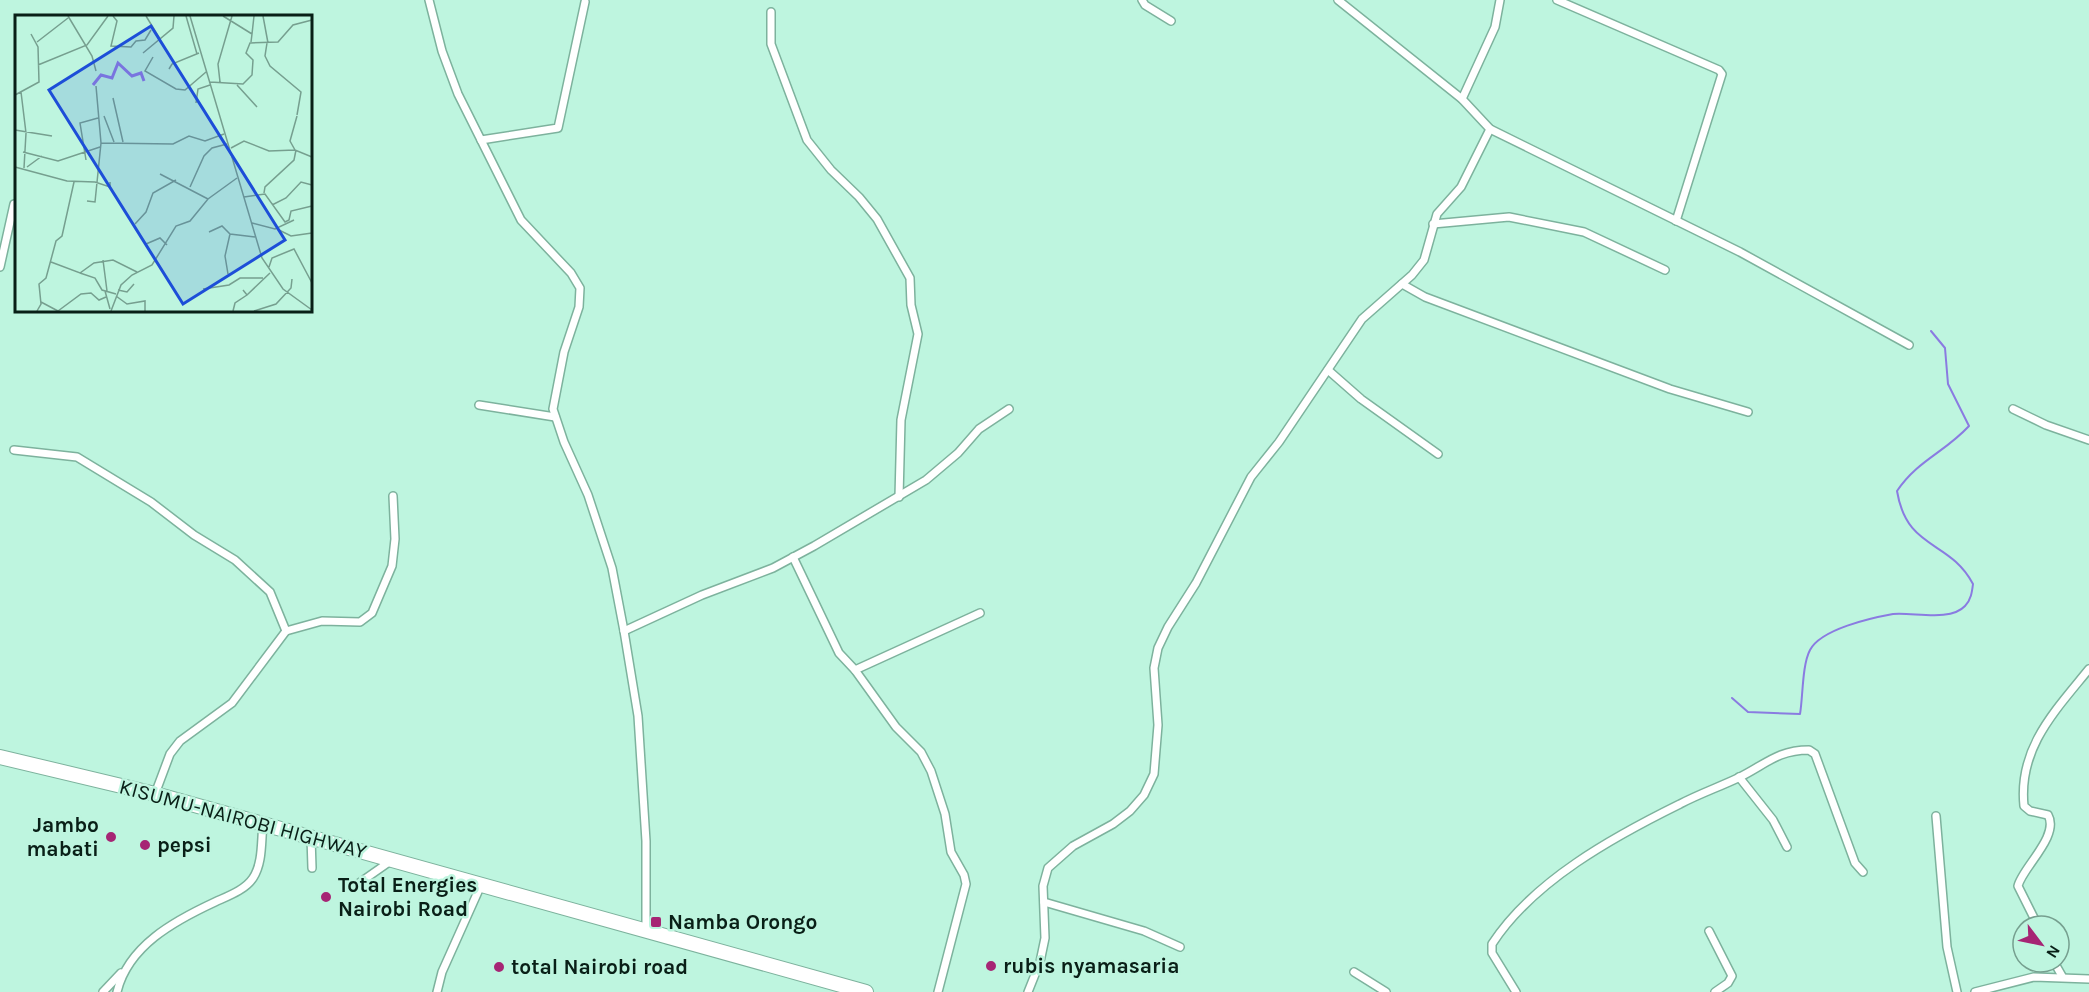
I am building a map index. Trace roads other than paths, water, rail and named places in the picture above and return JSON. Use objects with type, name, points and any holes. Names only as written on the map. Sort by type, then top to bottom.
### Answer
[{"type":"highway","name":"KISUMU-NAIROBI HIGHWAY","points":[[0,757],[155,794],[866,992]]},
{"type":"street","points":[[429,0],[449,71],[521,220],[571,273],[580,288],[579,307],[564,352],[554,398],[555,417],[588,495],[612,568],[624,631],[638,716],[646,841],[646,930]]},
{"type":"street","points":[[1142,0],[1145,5],[1171,21]]},
{"type":"street","points":[[1338,0],[1462,99],[1490,129],[1740,252],[1909,345]]},
{"type":"street","points":[[1462,99],[1495,27],[1500,0]]},
{"type":"street","points":[[1557,0],[1719,70],[1722,74],[1676,220]]},
{"type":"street","points":[[481,140],[558,128],[585,2]]},
{"type":"street","points":[[771,12],[771,44],[807,140],[877,219],[910,278],[911,305],[918,334],[901,420],[900,497]]},
{"type":"street","points":[[1028,992],[1040,962],[1045,938],[1044,878],[1055,859],[1130,811],[1144,795],[1154,774],[1158,725],[1154,668],[1158,648],[1196,582],[1240,495],[1362,319],[1402,285],[1424,260],[1437,214],[1461,187],[1490,129]]},
{"type":"street","points":[[0,267],[14,204]]},
{"type":"street","points":[[1433,224],[1509,217],[1520,219],[1584,232],[1665,270]]},
{"type":"street","points":[[1402,285],[1425,297],[1670,389],[1748,412]]},
{"type":"street","points":[[1328,370],[1361,399],[1438,454]]},
{"type":"street","points":[[479,405],[555,417]]},
{"type":"street","points":[[2013,409],[2046,425],[2089,440]]},
{"type":"street","points":[[624,631],[793,558],[900,497],[958,453],[979,429],[1010,410]]},
{"type":"street","points":[[14,450],[78,457],[151,502],[194,535],[235,560],[270,592],[286,631]]},
{"type":"street","points":[[155,794],[170,754],[180,741],[232,703],[286,631],[322,621],[360,622],[372,613],[383,593],[392,566],[396,539],[393,496]]},
{"type":"street","points":[[793,558],[839,652],[897,727],[921,752],[931,771],[945,814],[951,852],[964,874],[963,901],[938,992]]},
{"type":"street","points":[[855,670],[980,613]]},
{"type":"street","points":[[2032,914],[2018,886],[2038,855],[2050,825],[2048,815],[2030,811],[2024,806],[2029,757],[2035,740],[2089,669]]},
{"type":"street","points":[[1516,992],[1494,958],[1492,944],[1540,890],[1573,864],[1670,809],[1740,777],[1777,755],[1802,750],[1812,752],[1855,863],[1863,872]]},
{"type":"street","points":[[1740,777],[1773,820],[1787,847]]},
{"type":"street","points":[[1936,816],[1947,947],[1957,992]]},
{"type":"street","points":[[103,992],[123,971],[139,949],[188,915],[248,884],[253,879],[260,860],[263,824]]},
{"type":"street","points":[[311,837],[312,868]]},
{"type":"street","points":[[352,888],[392,860]]},
{"type":"street","points":[[437,992],[442,972],[481,885]]},
{"type":"street","points":[[1044,902],[1144,932],[1180,946]]},
{"type":"street","points":[[1709,931],[1732,976],[1728,983],[1715,992]]},
{"type":"street","points":[[117,992],[123,971]]},
{"type":"street","points":[[1354,972],[1386,992]]},
{"type":"street","points":[[1975,992],[2020,978],[2062,976],[2089,979]]},
{"type":"waterway","points":[[1732,698],[1748,712],[1800,714],[1807,656],[1816,643],[1825,636],[1847,626],[1893,614],[1950,614],[1958,611],[1969,601],[1973,584],[1952,559],[1919,535],[1910,525],[1902,510],[1897,491],[1922,464],[1969,426],[1948,384],[1945,348],[1931,331]]},
{"type":"place","name":"Jambo mabati","points":[[111,837]]},
{"type":"place","name":"pepsi","points":[[145,845]]},
{"type":"place","name":"Total Energies Nairobi Road","points":[[326,897]]},
{"type":"place","name":"Namba Orongo","points":[[656,922]]},
{"type":"place","name":"rubis nyamasaria","points":[[991,966]]},
{"type":"place","name":"total Nairobi road","points":[[499,967]]}]
